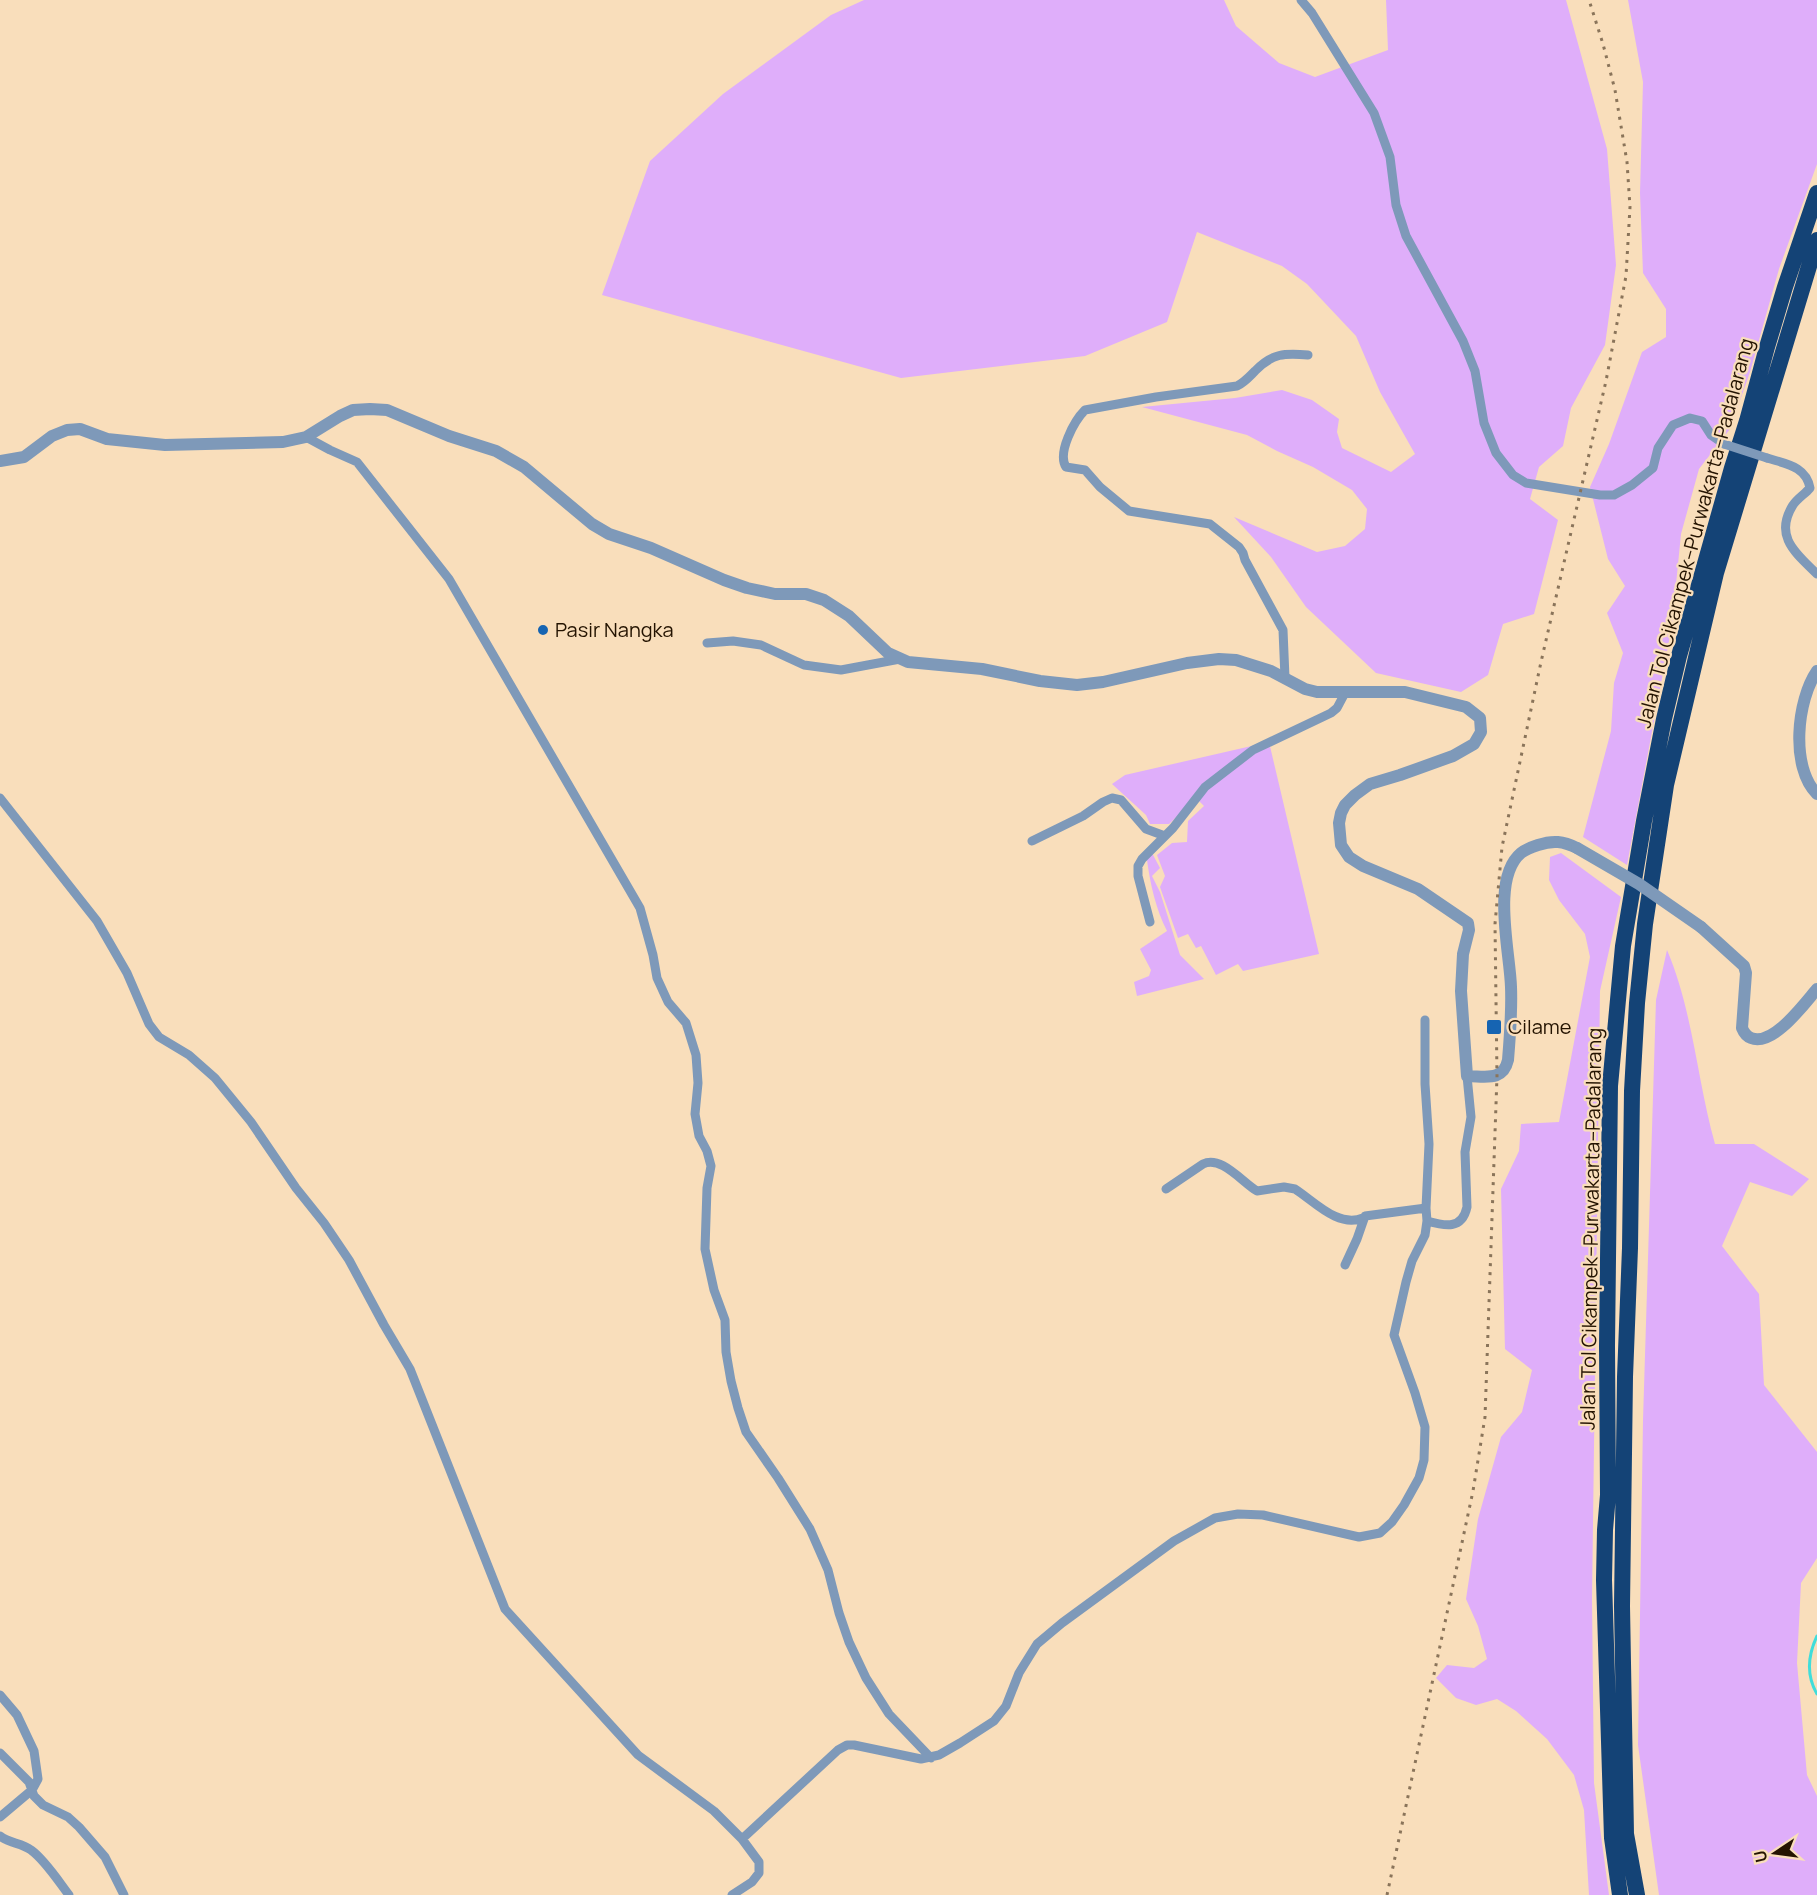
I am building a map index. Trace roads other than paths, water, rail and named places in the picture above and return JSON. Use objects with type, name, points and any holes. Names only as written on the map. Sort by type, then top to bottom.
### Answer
[{"type":"highway","name":"Jalan Tol Cikampek–Purwakarta–Padalarang","points":[[1620,1895],[1612,1838],[1604,1580],[1608,1495],[1610,1086],[1623,946],[1644,821],[1664,718],[1679,656],[1767,347],[1817,193]]},
{"type":"highway","name":"Jalan Tol Cikampek–Purwakarta–Padalarang","points":[[1637,1895],[1626,1834],[1622,1606],[1632,1090],[1637,1003],[1645,924],[1666,785],[1716,573],[1817,240]]},
{"type":"street","points":[[1301,0],[1312,12],[1374,113],[1390,158],[1396,205],[1406,236],[1462,341],[1475,371],[1484,423],[1496,453],[1513,475],[1526,483],[1600,495],[1614,495],[1632,485],[1653,468],[1658,448],[1672,425],[1690,418],[1702,421],[1711,435],[1724,444],[1800,470],[1808,480],[1810,488],[1789,513],[1786,533],[1792,550],[1817,574]]},
{"type":"street","points":[[1285,678],[1283,630],[1239,547],[1210,524],[1129,511],[1100,487],[1085,470],[1066,467],[1063,459],[1065,444],[1073,426],[1085,410],[1237,386],[1274,356],[1289,354],[1308,356]]},
{"type":"street","points":[[0,461],[24,457],[52,436],[73,429],[116,440],[165,445],[282,442],[306,437],[353,410],[387,410],[449,436],[496,451],[524,467],[592,524],[609,534],[651,548],[747,588],[775,594],[806,594],[824,600],[849,616],[888,653],[908,662],[982,669],[1066,685],[1103,682],[1187,663],[1219,659],[1236,660],[1271,672],[1311,691],[1327,693],[1405,692],[1466,707],[1478,715],[1482,722],[1478,738],[1467,749],[1362,789],[1341,813],[1339,823],[1341,845],[1348,857],[1363,866],[1418,889],[1468,923],[1461,991],[1471,1117],[1465,1152],[1467,1208],[1461,1220],[1453,1225],[1427,1221]]},
{"type":"street","points":[[306,437],[357,462],[449,579],[640,908],[657,978],[668,1002],[686,1023],[696,1055],[698,1083],[695,1114],[699,1136],[707,1151],[711,1166],[707,1188],[705,1249],[714,1290],[725,1320],[726,1352],[731,1382],[746,1432],[810,1529],[828,1570],[849,1642],[866,1678],[889,1714],[931,1758]]},
{"type":"street","points":[[707,643],[733,641],[761,645],[804,665],[841,670],[900,659]]},
{"type":"street","points":[[1817,671],[1809,682],[1799,722],[1801,754],[1807,780],[1817,794]]},
{"type":"street","points":[[1150,922],[1138,876],[1138,866],[1142,859],[1165,836],[1205,787],[1227,769],[1253,750],[1331,713],[1337,708],[1345,693]]},
{"type":"street","points":[[0,798],[97,921],[127,974],[149,1024],[159,1037],[189,1055],[215,1078],[252,1122],[296,1188],[324,1223],[349,1260],[410,1369],[505,1609],[638,1755],[714,1811],[742,1839],[759,1862],[759,1873],[752,1882],[732,1895]]},
{"type":"street","points":[[1032,841],[1083,816],[1112,798],[1121,800],[1146,829],[1165,836]]},
{"type":"street","points":[[1467,1076],[1497,1076],[1506,1069],[1511,986],[1504,927],[1508,874],[1521,854],[1545,843],[1565,842],[1639,884],[1701,927],[1744,966],[1746,973],[1742,1028],[1748,1037],[1758,1040],[1768,1038],[1786,1024],[1817,989]]},
{"type":"street","points":[[742,1839],[838,1750],[847,1745],[854,1744],[910,1758],[931,1758],[994,1721],[1006,1706],[1028,1656],[1037,1644],[1174,1541],[1215,1518],[1238,1514],[1263,1515],[1359,1537],[1380,1533],[1392,1522],[1419,1478],[1424,1460],[1425,1427],[1416,1393],[1394,1335],[1412,1261],[1425,1235],[1427,1221],[1429,1144],[1425,1084],[1425,1020]]},
{"type":"street","points":[[1166,1189],[1203,1164],[1216,1162],[1257,1191],[1295,1189],[1344,1221],[1351,1222],[1372,1214],[1426,1208]]},
{"type":"street","points":[[1345,1265],[1362,1227],[1363,1218]]},
{"type":"street","points":[[0,1695],[17,1715],[33,1751],[39,1779],[32,1791],[0,1817]]},
{"type":"street","points":[[0,1753],[29,1782],[34,1796],[44,1805],[68,1817],[79,1827],[105,1857],[124,1895]]},
{"type":"street","points":[[0,1836],[32,1850],[69,1895]]},
{"type":"waterway","points":[[1817,1636],[1810,1665],[1811,1680],[1817,1694]]},
{"type":"railway","points":[[1387,1895],[1473,1491],[1485,1417],[1497,1076],[1495,924],[1502,847],[1541,662],[1606,381],[1626,276],[1630,207],[1627,162],[1615,90],[1589,0]]},
{"type":"place","name":"Pasir Nangka","points":[[543,630]]},
{"type":"place","name":"Cilame","points":[[1494,1027]]}]
